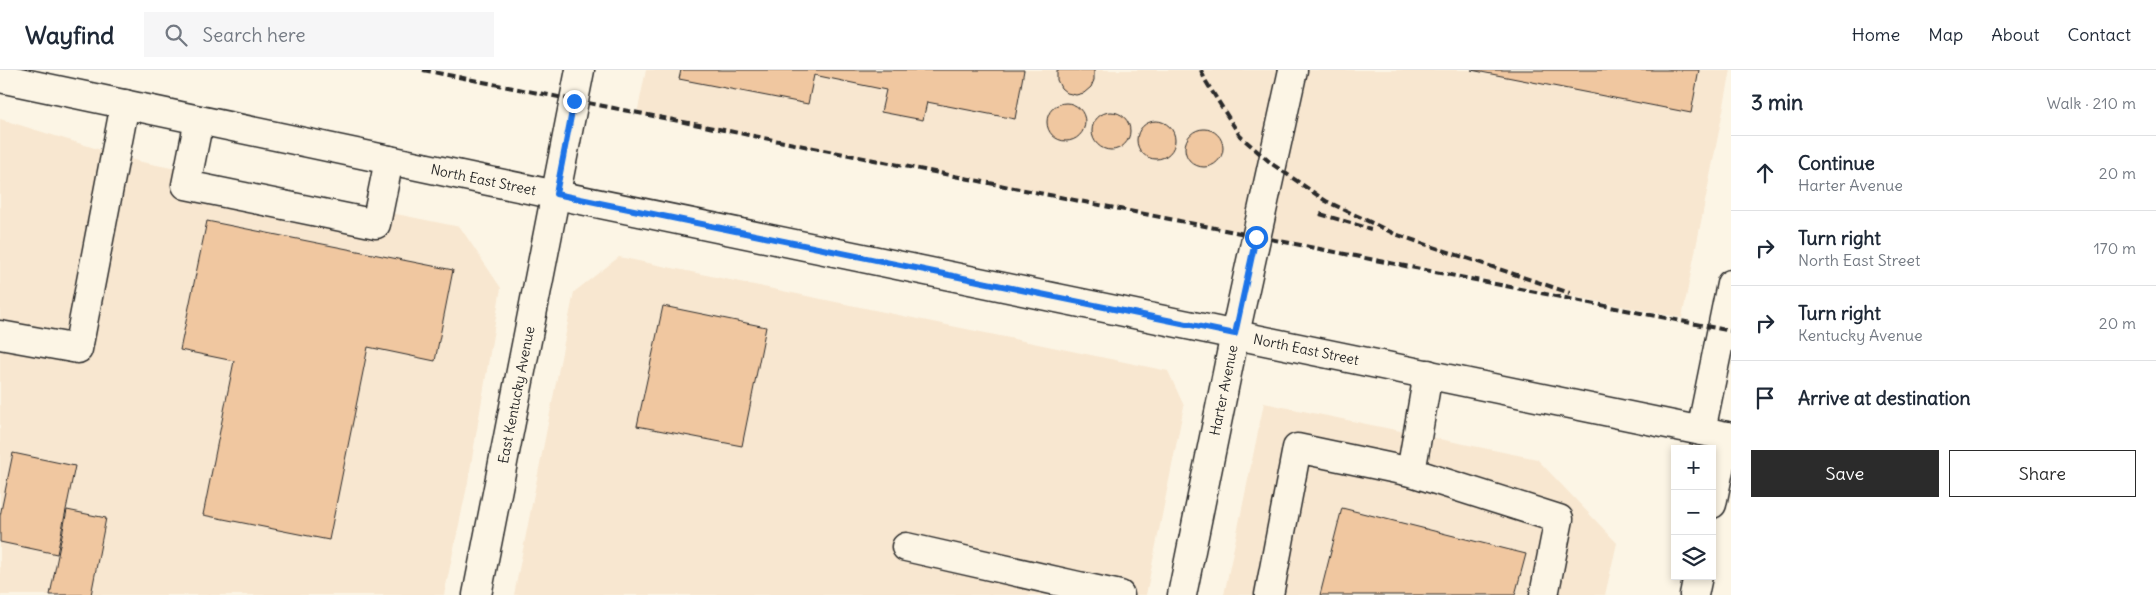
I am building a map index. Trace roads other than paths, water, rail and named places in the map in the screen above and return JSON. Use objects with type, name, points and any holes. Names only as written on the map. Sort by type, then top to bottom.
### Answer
[{"type":"main road","name":"East Kentucky Avenue","points":[[477,595],[580,70]]},
{"type":"main road","name":"Harter Avenue","points":[[1182,595],[1235,334],[1293,70]]},
{"type":"main road","name":"North East Street","points":[[0,78],[1719,435]]},
{"type":"main road","points":[[0,335],[78,349],[125,104]]},
{"type":"main road","points":[[199,120],[186,185],[376,224],[389,160]]},
{"type":"main road","points":[[1713,490],[1731,284]]},
{"type":"main road","points":[[1411,472],[1428,374]]},
{"type":"main road","points":[[1269,595],[1296,448],[1411,472],[1559,518],[1544,595]]},
{"type":"main road","points":[[906,547],[1082,591],[1120,595]]},
{"type":"main road","points":[[1694,595],[1697,580]]},
{"type":"railway","points":[[423,70],[1731,331]]},
{"type":"railway","points":[[1201,70],[1205,80],[1240,136],[1272,164],[1326,201],[1395,234],[1570,293]]},
{"type":"railway","points":[[1320,214],[1371,229]]}]
